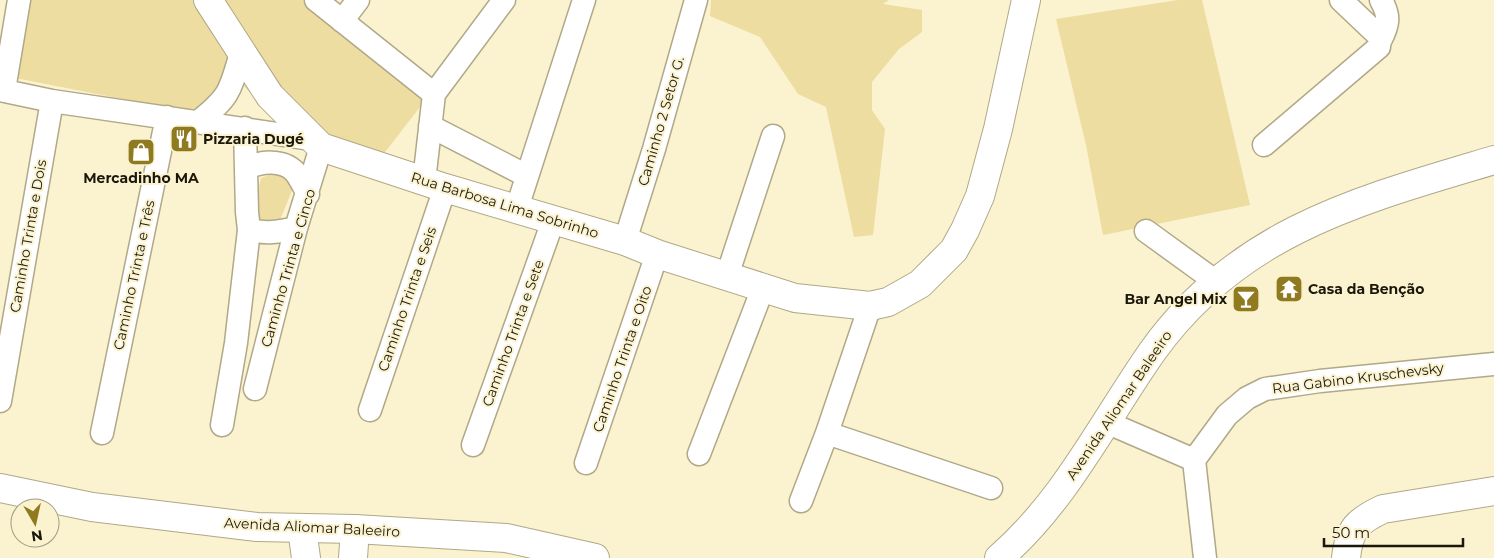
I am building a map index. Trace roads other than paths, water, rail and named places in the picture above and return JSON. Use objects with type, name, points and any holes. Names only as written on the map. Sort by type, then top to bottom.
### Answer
[{"type":"street","points":[[19,0],[2,90],[52,101],[245,128],[316,143]]},
{"type":"street","name":"Rua Barbosa Lima Sobrinho","points":[[208,0],[240,53],[270,96],[316,143],[434,185],[625,241],[657,254],[762,288],[796,298],[870,306]]},
{"type":"street","points":[[316,0],[434,94],[504,0]]},
{"type":"street","points":[[342,21],[358,0]]},
{"type":"street","points":[[517,208],[584,0]]},
{"type":"street","name":"Caminho 2 Setor G.","points":[[625,241],[654,149],[696,0]]},
{"type":"street","points":[[801,501],[827,433],[870,306],[888,302],[920,284],[954,250],[965,230],[980,196],[993,148],[1026,0]]},
{"type":"street","points":[[1340,0],[1377,34],[1380,41]]},
{"type":"street","points":[[1264,145],[1379,47],[1389,22],[1389,15],[1381,0]]},
{"type":"street","points":[[198,122],[220,105],[227,96],[240,53]]},
{"type":"street","name":"Caminho Trinta e Seis","points":[[370,410],[434,185],[430,126],[434,94]]},
{"type":"street","name":"Caminho Trinta e Dois","points":[[0,401],[52,101]]},
{"type":"street","name":"Caminho Trinta e Três","points":[[102,433],[167,117]]},
{"type":"street","points":[[430,126],[527,176]]},
{"type":"street","points":[[222,425],[236,343],[249,230],[245,128]]},
{"type":"street","points":[[727,276],[773,136]]},
{"type":"street","name":"Caminho Trinta e Cinco","points":[[255,389],[296,228],[308,194],[316,143]]},
{"type":"street","name":"Avenida Aliomar Baleeiro","points":[[999,558],[1040,517],[1064,486],[1152,352],[1184,312],[1216,281],[1248,256],[1286,234],[1348,206],[1494,160]]},
{"type":"street","points":[[246,169],[257,163],[277,162],[294,171],[308,194]]},
{"type":"street","name":"Caminho Trinta e Sete","points":[[473,445],[554,221]]},
{"type":"street","points":[[249,230],[264,234],[296,228]]},
{"type":"street","points":[[1146,231],[1216,281]]},
{"type":"street","name":"Caminho Trinta e Oito","points":[[586,464],[657,254]]},
{"type":"street","points":[[699,454],[762,288]]},
{"type":"street","name":"Rua Gabino Kruschevsky","points":[[1194,460],[1227,415],[1247,398],[1265,389],[1320,381],[1494,364]]},
{"type":"street","points":[[1106,422],[1194,460],[1205,558]]},
{"type":"street","points":[[827,433],[991,488]]},
{"type":"street","name":"Avenida Aliomar Baleeiro","points":[[0,488],[92,507],[257,528],[355,529],[506,538],[595,558]]},
{"type":"street","points":[[1346,558],[1349,536],[1367,516],[1392,508],[1494,492]]},
{"type":"street","points":[[302,529],[306,558]]},
{"type":"street","points":[[353,558],[355,529]]},
{"type":"place","name":"Pizzaria Dugé","points":[[184,139]]},
{"type":"place","name":"Mercadinho MA","points":[[141,152]]},
{"type":"place","name":"Casa da Benção","points":[[1289,289]]},
{"type":"place","name":"Bar Angel Mix","points":[[1246,299]]}]
